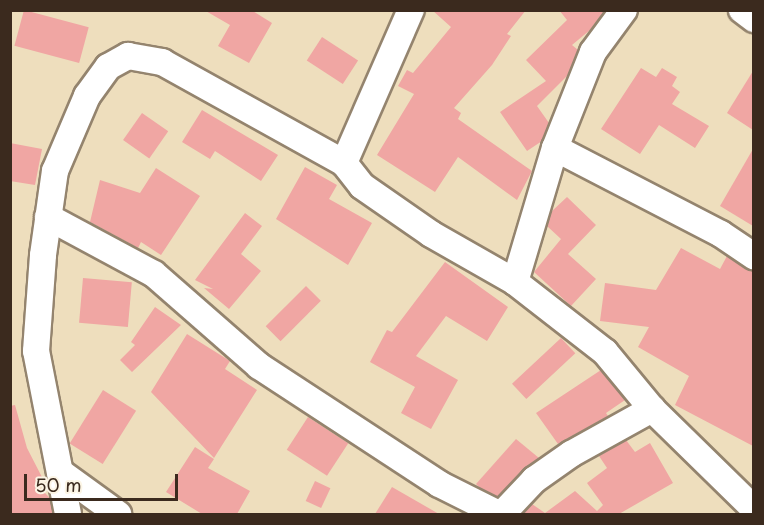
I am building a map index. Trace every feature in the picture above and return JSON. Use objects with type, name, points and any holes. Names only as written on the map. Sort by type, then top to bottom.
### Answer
[{"type":"street","points":[[344,163],[411,10]]},
{"type":"street","points":[[514,282],[555,148],[593,52],[624,10]]},
{"type":"street","points":[[742,10],[753,19]]},
{"type":"street","points":[[68,514],[36,351],[54,171],[87,96],[108,67],[128,56],[162,62],[344,163],[362,186],[431,234],[514,282],[605,352],[652,409],[753,509]]},
{"type":"street","points":[[555,148],[721,234],[753,256]]},
{"type":"street","points":[[48,217],[153,274],[260,366],[439,484],[500,514],[534,480],[571,454],[652,409]]},
{"type":"street","points":[[60,471],[118,514]]},
{"type":"building","points":[[24,10],[89,27],[79,63],[14,46]]},
{"type":"building","points":[[204,10],[251,10],[272,23],[249,63],[218,46],[230,25]]},
{"type":"building","points":[[432,10],[526,10],[507,34],[511,36],[492,65],[454,108],[461,113],[458,119],[532,171],[517,200],[458,157],[435,192],[377,155],[414,94],[398,86],[407,70],[413,73],[451,27]]},
{"type":"building","points":[[559,10],[605,10],[590,30],[572,45],[578,50],[568,75],[537,106],[549,123],[542,141],[527,151],[500,112],[546,81],[526,60],[567,20]]},
{"type":"building","points":[[322,37],[358,60],[343,84],[307,60]]},
{"type":"building","points":[[641,68],[656,77],[662,68],[677,77],[672,86],[680,92],[672,104],[709,126],[695,148],[659,125],[640,154],[601,129]]},
{"type":"building","points":[[753,71],[753,130],[727,113]]},
{"type":"building","points":[[202,110],[278,155],[261,181],[215,151],[210,159],[182,142]]},
{"type":"building","points":[[142,113],[168,131],[149,158],[123,140]]},
{"type":"building","points":[[10,143],[42,149],[35,185],[10,181]]},
{"type":"building","points":[[753,149],[753,226],[720,206]]},
{"type":"building","points":[[305,167],[337,185],[329,199],[372,223],[348,265],[276,219]]},
{"type":"building","points":[[156,168],[200,196],[161,255],[141,242],[138,248],[90,222],[100,180],[140,193]]},
{"type":"building","points":[[567,197],[596,225],[568,254],[596,279],[571,306],[534,272],[561,239],[547,226],[551,212]]},
{"type":"building","points":[[245,213],[262,226],[241,254],[261,271],[229,309],[204,288],[213,289],[195,280]]},
{"type":"building","points":[[681,248],[720,269],[727,256],[753,271],[753,446],[675,405],[689,376],[638,347],[649,327],[600,321],[605,283],[656,290]]},
{"type":"building","points":[[445,262],[508,307],[487,341],[446,316],[416,356],[458,380],[431,429],[401,413],[415,387],[370,362],[387,330],[392,332]]},
{"type":"building","points":[[83,278],[132,282],[128,327],[79,323]]},
{"type":"building","points":[[306,286],[321,301],[281,341],[266,326]]},
{"type":"building","points":[[155,307],[181,325],[132,372],[120,360],[135,345],[131,342]]},
{"type":"building","points":[[187,334],[230,361],[225,369],[257,390],[214,458],[151,392]]},
{"type":"building","points":[[561,338],[575,353],[526,399],[512,384]]},
{"type":"building","points":[[601,370],[625,400],[606,413],[608,416],[558,444],[536,413]]},
{"type":"building","points":[[103,390],[136,411],[103,464],[70,443]]},
{"type":"building","points":[[15,405],[27,448],[45,483],[39,487],[50,498],[53,514],[10,514],[10,406]]},
{"type":"building","points":[[308,417],[348,443],[327,476],[287,450]]},
{"type":"building","points":[[516,439],[539,458],[498,497],[480,488],[476,484]]},
{"type":"building","points":[[626,440],[635,452],[650,443],[673,483],[619,514],[522,514],[532,504],[545,513],[575,491],[597,511],[603,505],[587,483],[607,468],[599,456]]},
{"type":"building","points":[[195,447],[214,459],[208,468],[250,491],[237,514],[202,514],[166,492]]},
{"type":"building","points":[[315,481],[330,488],[321,508],[306,501]]},
{"type":"building","points":[[392,487],[439,514],[375,514]]}]
